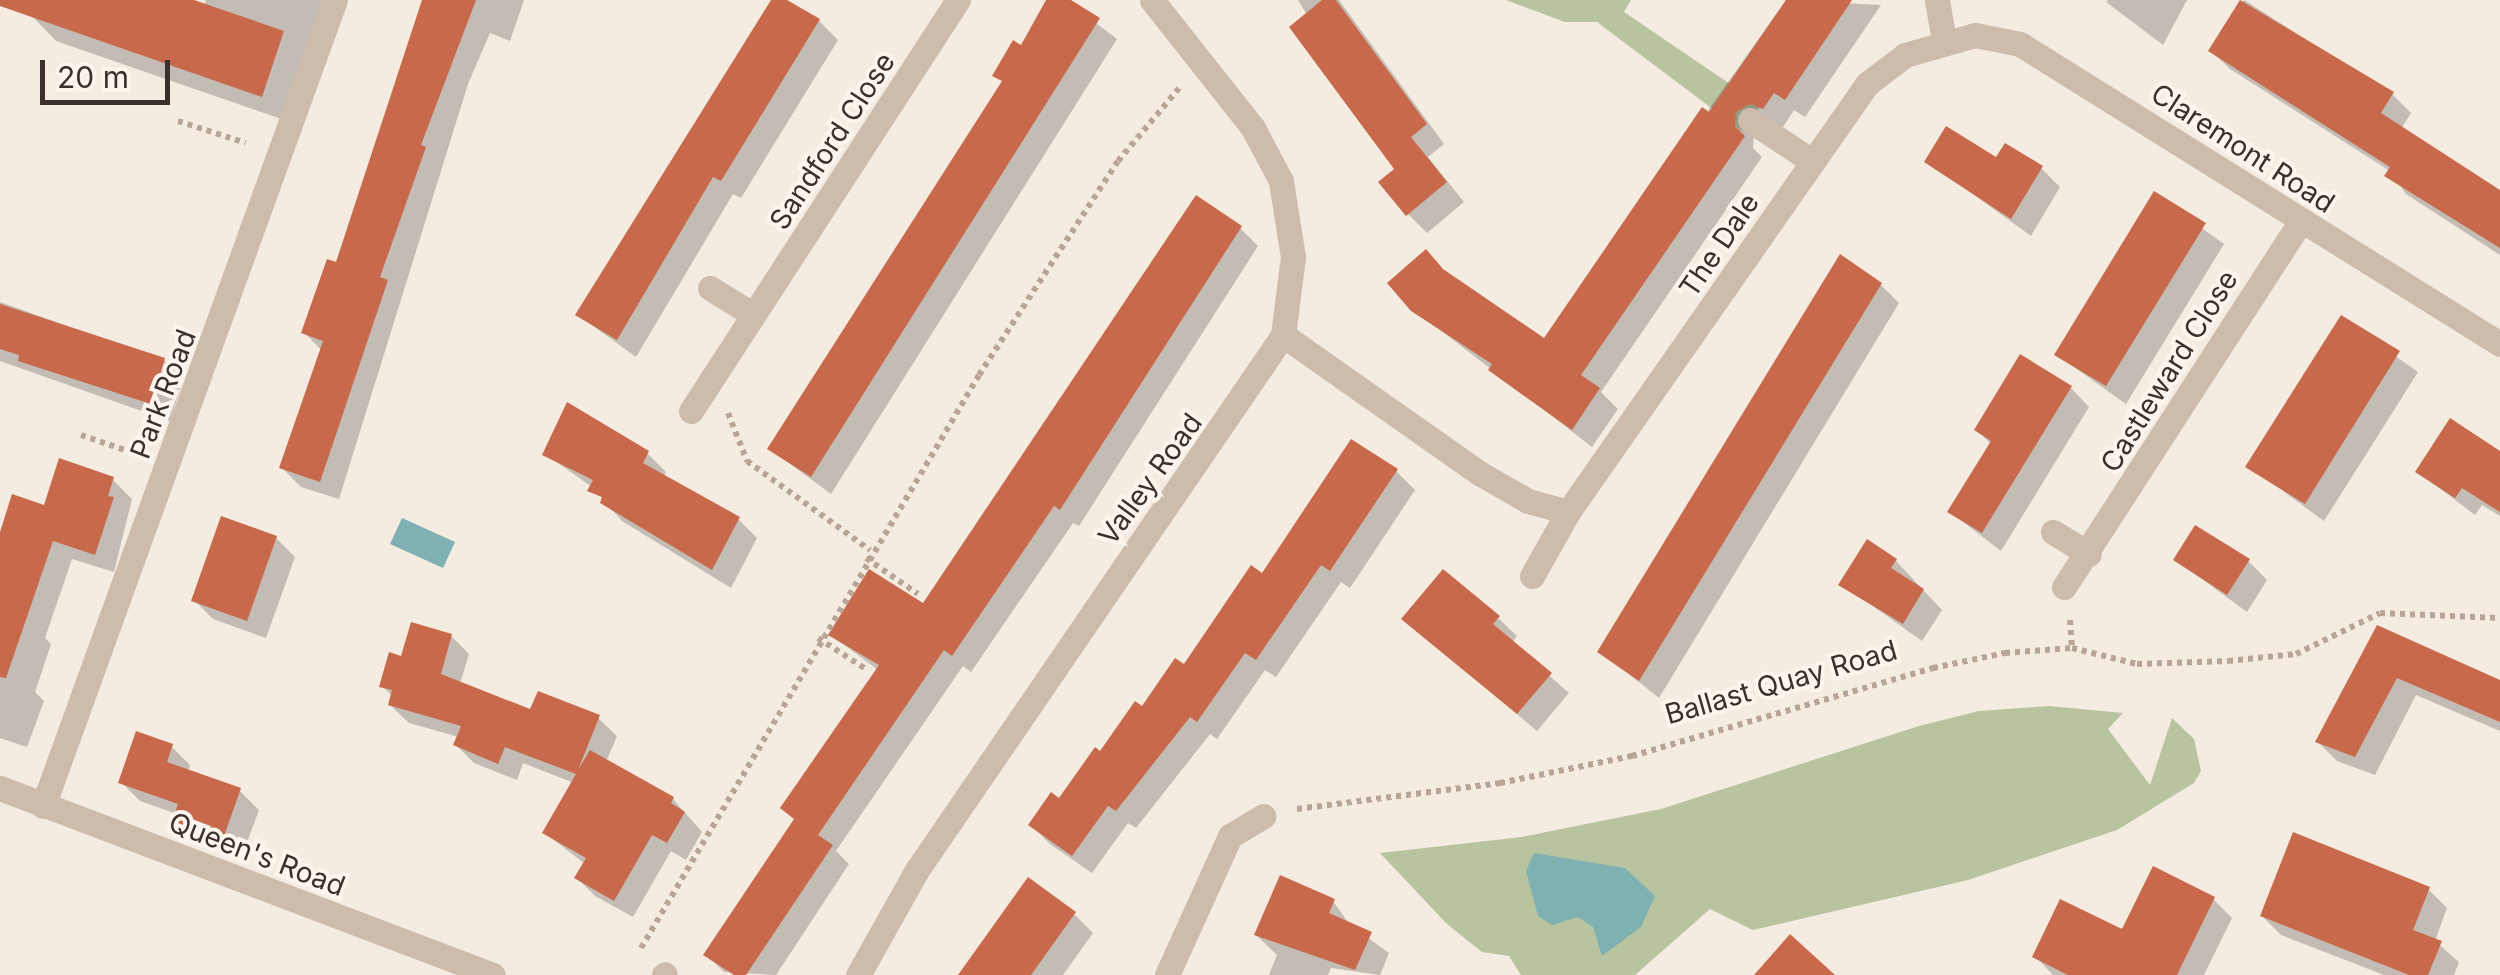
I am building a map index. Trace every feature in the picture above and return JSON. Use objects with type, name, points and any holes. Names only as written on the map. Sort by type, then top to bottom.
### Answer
[{"type":"street","name":"Park Road","points":[[44,806],[335,0]]},
{"type":"street","name":"Sandford Close","points":[[697,403],[958,0]]},
{"type":"street","name":"Valley Road","points":[[858,975],[916,870],[1283,334],[1294,258],[1281,182],[1253,128],[1152,0]]},
{"type":"street","points":[[1937,0],[1944,42]]},
{"type":"street","name":"Claremont Road","points":[[1944,42],[1975,36],[2020,44],[2500,344]]},
{"type":"street","name":"The Dale","points":[[1532,576],[1568,512],[1810,160],[1867,84],[1905,54],[1944,42]]},
{"type":"street","points":[[1750,120],[1810,160]]},
{"type":"street","name":"Castleward Close","points":[[2064,587],[2089,554],[2300,220]]},
{"type":"street","points":[[710,288],[752,314]]},
{"type":"street","points":[[1283,334],[1482,474],[1528,501],[1568,512]]},
{"type":"street","points":[[2052,532],[2089,554]]},
{"type":"street","name":"Queen's Road","points":[[0,788],[493,975]]},
{"type":"street","points":[[1167,975],[1230,836],[1263,816]]},
{"type":"path","points":[[635,958],[870,550],[1118,161],[1176,89],[1210,76]]},
{"type":"path","points":[[178,120],[281,154]]},
{"type":"path","points":[[697,403],[730,414],[746,462],[870,550]]},
{"type":"path","points":[[81,435],[168,465]]},
{"type":"path","points":[[866,558],[918,594]]},
{"type":"path","name":"Ballast Quay Road","points":[[1263,816],[1632,756],[1933,668],[2005,654],[2072,648],[2138,664],[2228,661],[2296,654],[2380,613],[2500,618]]},
{"type":"path","points":[[818,638],[866,668]]},
{"type":"green space","points":[[1506,0],[1631,0],[1624,12],[1761,105],[1742,131],[1597,22],[1565,22]]},
{"type":"green space","points":[[2049,706],[2123,713],[2108,729],[2150,785],[2172,718],[2194,739],[2201,771],[2194,783],[2117,830],[1968,880],[1753,930],[1710,909],[1635,975],[1521,975],[1509,956],[1482,952],[1447,924],[1380,853],[1522,837],[1661,809],[1919,726],[1979,711]]},
{"type":"water","points":[[402,518],[455,542],[443,568],[390,544]]},
{"type":"water","points":[[1534,853],[1625,868],[1655,896],[1641,927],[1602,956],[1593,927],[1578,917],[1552,925],[1538,916],[1526,871]]},
{"type":"building","points":[[0,0],[194,0],[284,31],[262,97],[0,6]]},
{"type":"building","points":[[422,0],[476,0],[421,145],[426,147],[380,277],[388,280],[320,482],[279,468],[323,341],[301,333],[327,259],[336,262]]},
{"type":"building","points":[[771,0],[787,0],[820,19],[721,181],[713,177],[617,340],[575,315]]},
{"type":"building","points":[[1046,0],[1071,0],[1100,18],[811,477],[767,449],[1002,81],[992,76],[1013,40],[1021,45]]},
{"type":"building","points":[[1322,0],[1336,0],[1427,124],[1411,137],[1447,182],[1406,216],[1378,182],[1394,169],[1289,27]]},
{"type":"building","points":[[1786,0],[1852,0],[1785,100],[1774,93],[1763,109],[1750,104],[1736,112],[1735,126],[1745,136],[1581,375],[1600,388],[1572,430],[1488,370],[1492,364],[1411,311],[1387,283],[1426,249],[1443,269],[1544,338],[1702,107],[1709,112]]},
{"type":"building","points":[[2240,0],[2394,92],[2381,113],[2500,190],[2500,248],[2384,176],[2390,167],[2208,51]]},
{"type":"building","points":[[1946,126],[1996,157],[2005,143],[2043,166],[2011,219],[1924,162]]},
{"type":"building","points":[[2154,191],[2206,223],[2106,386],[2054,355]]},
{"type":"building","points":[[1196,195],[1242,226],[1060,510],[1054,506],[952,656],[944,650],[818,835],[833,845],[746,975],[734,975],[703,955],[794,819],[780,808],[879,665],[828,635],[869,569],[923,603]]},
{"type":"building","points":[[1840,254],[1882,283],[1639,681],[1597,652]]},
{"type":"building","points":[[0,304],[165,358],[151,404],[18,361],[19,355],[0,349]]},
{"type":"building","points":[[2341,315],[2400,351],[2305,504],[2245,467]]},
{"type":"building","points":[[2020,354],[2072,386],[1982,533],[1947,512],[1991,441],[1974,430]]},
{"type":"building","points":[[567,402],[649,451],[643,463],[740,517],[712,570],[600,503],[602,497],[587,491],[593,480],[542,455]]},
{"type":"building","points":[[2450,418],[2500,451],[2500,512],[2462,488],[2455,498],[2415,472]]},
{"type":"building","points":[[1351,439],[1398,469],[1330,571],[1321,565],[1256,660],[1245,653],[1197,722],[1190,717],[1116,811],[1108,806],[1072,856],[1028,825],[1051,792],[1059,798],[1095,747],[1100,751],[1135,701],[1142,706],[1175,658],[1184,664],[1251,565],[1262,573]]},
{"type":"building","points":[[59,458],[114,477],[108,496],[114,497],[95,555],[53,541],[6,678],[0,677],[0,532],[12,494],[44,505]]},
{"type":"building","points":[[221,516],[277,536],[247,621],[191,601]]},
{"type":"building","points":[[2195,525],[2250,559],[2227,595],[2173,560]]},
{"type":"building","points":[[1867,539],[1897,559],[1891,568],[1924,589],[1903,624],[1838,585]]},
{"type":"building","points":[[1443,569],[1500,616],[1493,624],[1552,673],[1517,714],[1401,619]]},
{"type":"building","points":[[411,622],[452,634],[441,674],[530,709],[538,691],[600,715],[578,770],[590,750],[674,797],[671,803],[685,812],[667,843],[652,835],[614,901],[574,878],[586,858],[542,833],[576,774],[505,747],[498,764],[453,745],[461,726],[388,705],[392,690],[379,687],[389,652],[401,656]]},
{"type":"building","points":[[2377,625],[2500,680],[2500,722],[2397,678],[2355,757],[2315,742]]},
{"type":"building","points":[[136,731],[173,744],[167,762],[241,788],[223,839],[172,821],[178,804],[118,783]]},
{"type":"building","points":[[2293,832],[2430,887],[2413,930],[2442,941],[2428,975],[2409,975],[2260,916]]},
{"type":"building","points":[[2153,866],[2215,897],[2177,975],[2068,975],[2032,957],[2060,899],[2122,929]]},
{"type":"building","points":[[1280,875],[1335,899],[1329,913],[1372,932],[1355,970],[1254,935]]},
{"type":"building","points":[[1028,877],[1076,912],[1031,975],[958,975]]},
{"type":"building","points":[[1790,934],[1835,975],[1754,975]]}]
